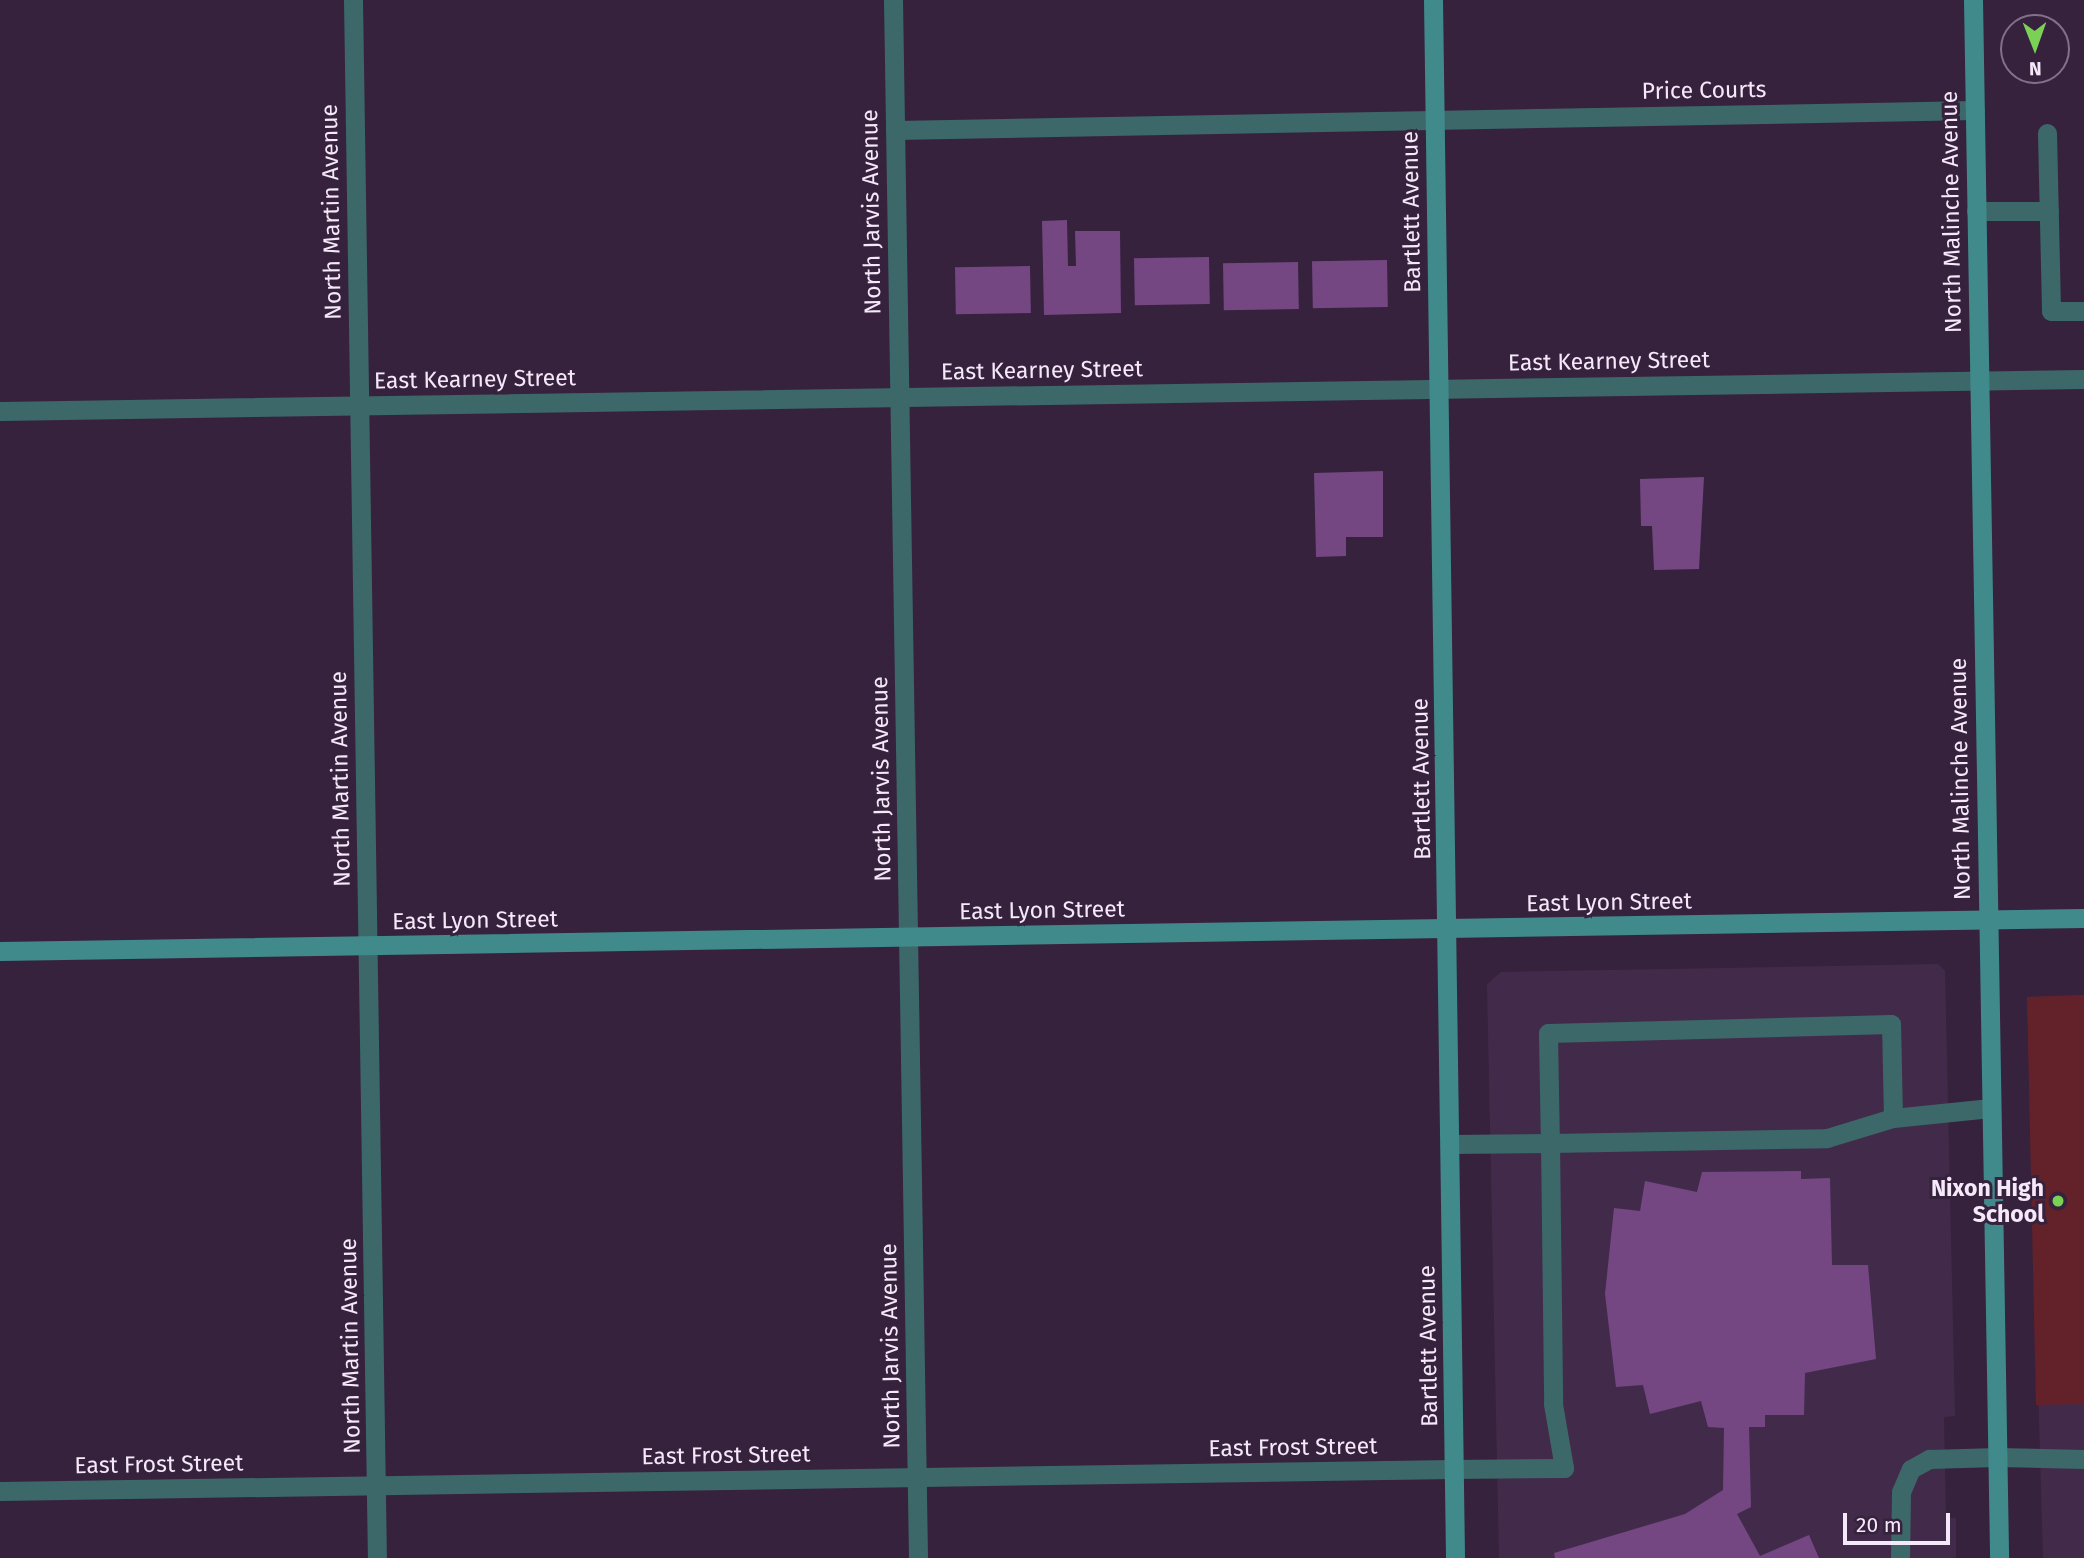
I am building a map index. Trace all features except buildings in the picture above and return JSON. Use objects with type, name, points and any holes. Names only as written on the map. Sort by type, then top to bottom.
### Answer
[{"type":"main road","name":"Bartlett Avenue","points":[[1433,0],[1455,1558]]},
{"type":"main road","name":"North Malinche Avenue","points":[[1973,0],[1998,1558]]},
{"type":"main road","name":"East Lyon Street","points":[[0,951],[2084,918]]},
{"type":"street","name":"North Martin Avenue","points":[[353,0],[377,1558]]},
{"type":"street","name":"North Jarvis Avenue","points":[[893,0],[918,1558]]},
{"type":"street","name":"Price Courts","points":[[895,130],[1975,110]]},
{"type":"street","points":[[2047,132],[2051,311],[2084,310]]},
{"type":"street","points":[[1976,211],[2049,211]]},
{"type":"street","name":"East Kearney Street","points":[[0,411],[2084,379]]},
{"type":"street","points":[[1550,1143],[1548,1033],[1891,1024],[1893,1118]]},
{"type":"street","points":[[1450,1144],[1827,1138],[1893,1118],[1990,1108]]},
{"type":"street","name":"East Frost Street","points":[[0,1492],[1564,1468],[1553,1404],[1550,1143]]},
{"type":"street","points":[[1900,1558],[1901,1492],[1911,1469],[1929,1459],[2084,1459]]},
{"type":"shaded area","points":[[1938,964],[1945,971],[1955,1416],[1944,1417],[1946,1518],[1956,1518],[1956,1558],[1499,1558],[1487,984],[1501,972]]},
{"type":"shaded area","name":"Nixon High School","points":[[2084,995],[2084,1558],[2043,1558],[2027,997]]},
{"type":"shaded area","name":"Nixon High School","points":[[2084,995],[2084,1404],[2036,1405],[2027,997]]},
{"type":"place","name":"Nixon High School","points":[[2058,1201]]}]
